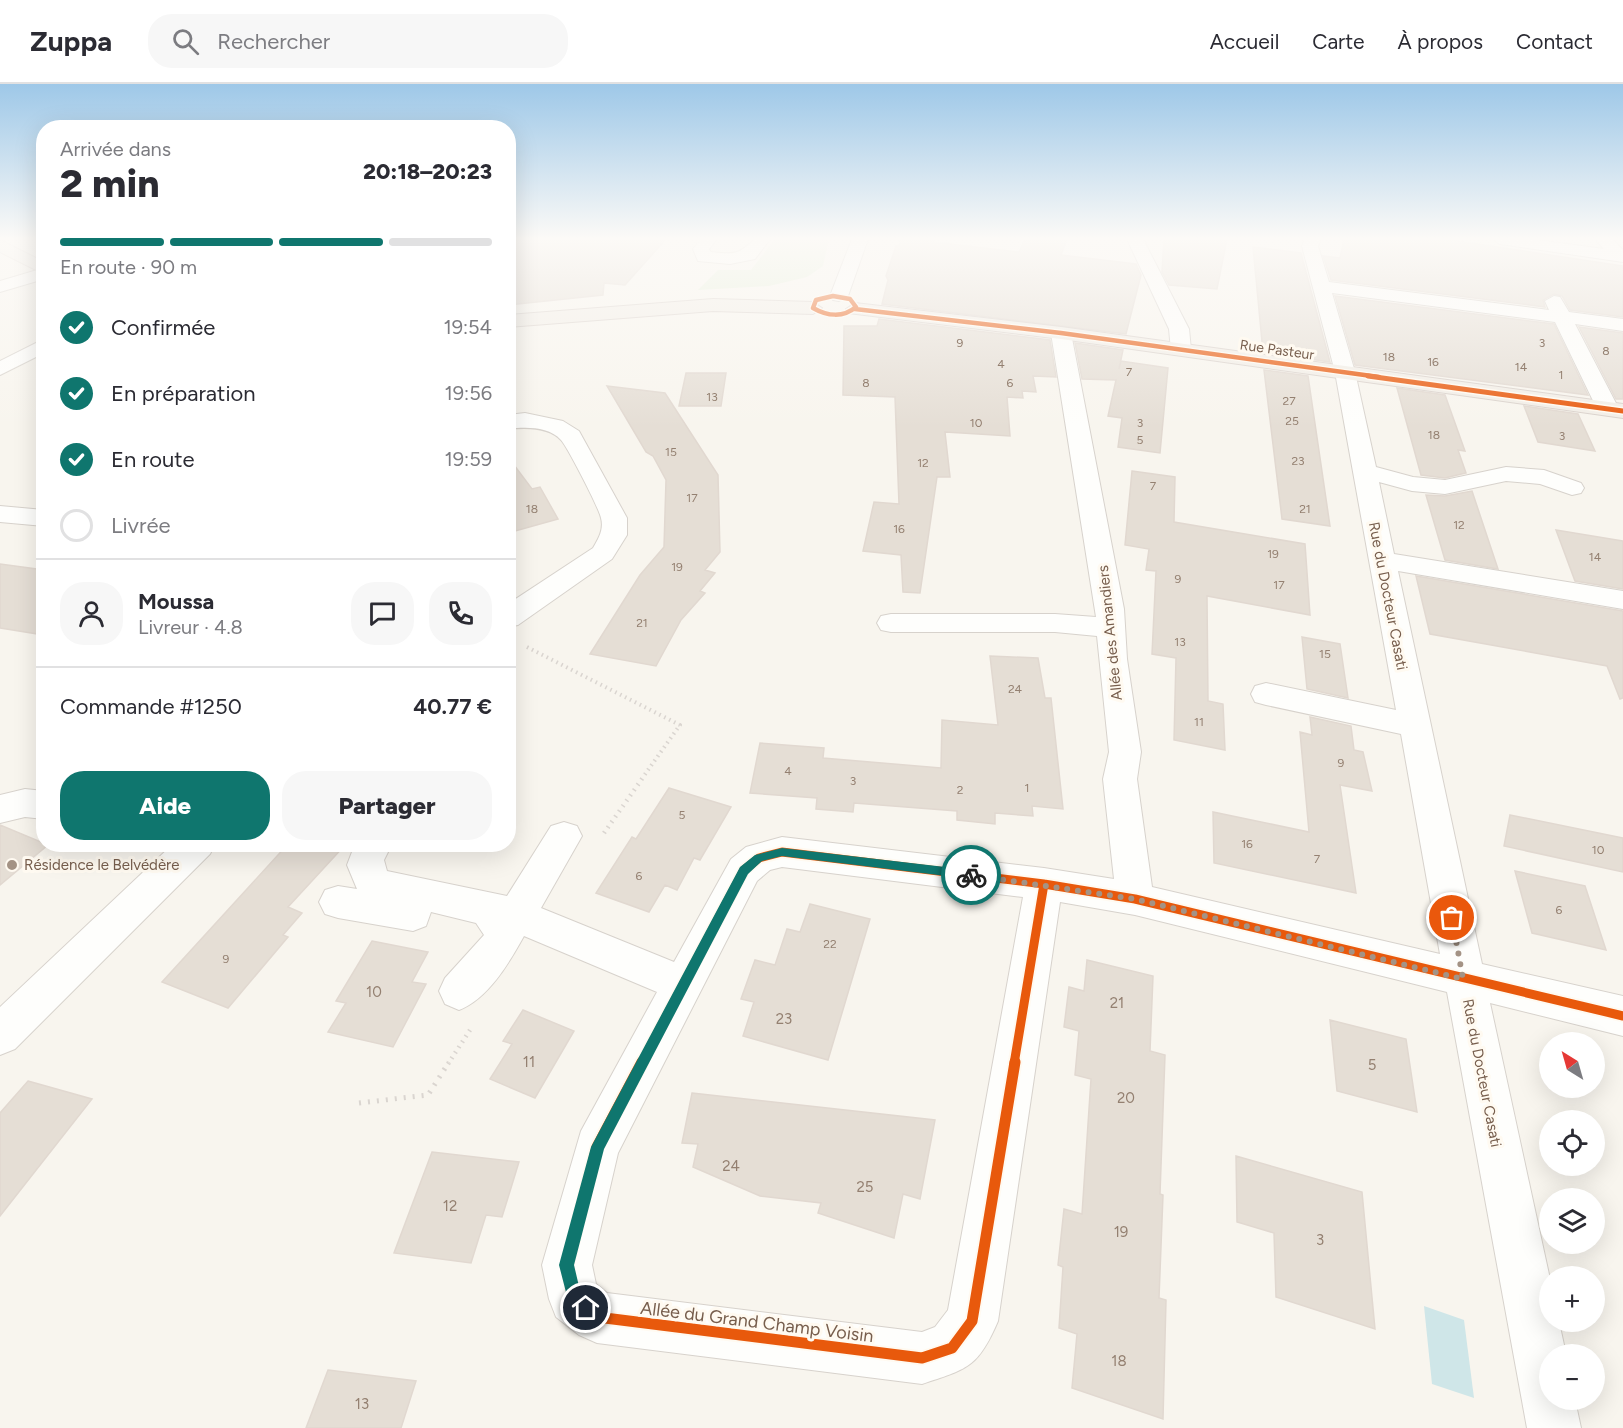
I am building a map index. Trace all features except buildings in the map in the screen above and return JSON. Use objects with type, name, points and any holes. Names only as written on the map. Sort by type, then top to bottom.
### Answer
[{"type":"main road","points":[[516,320],[713,305],[813,308],[813,302]]},
{"type":"main road","points":[[854,302],[855,309]]},
{"type":"main road","name":"Rue Pasteur","points":[[813,308],[829,315],[844,314],[855,309],[1061,333],[1615,410]]},
{"type":"street","points":[[1166,302],[1179,329],[1181,350]]},
{"type":"street","name":"Rue du Docteur Casati","points":[[1325,302],[1345,372],[1463,979],[1554,1428]]},
{"type":"street","points":[[1443,302],[1623,325]]},
{"type":"street","points":[[1554,302],[1615,410]]},
{"type":"street","name":"Allée des Amandiers","points":[[1061,333],[1110,609],[1109,627],[1125,752],[1120,779],[1135,899]]},
{"type":"street","points":[[0,369],[36,349]]},
{"type":"street","points":[[516,421],[525,420],[555,426],[571,436],[614,518],[614,535],[603,553],[516,613]]},
{"type":"street","points":[[1364,471],[1412,484],[1445,487],[1506,474],[1544,477],[1572,488]]},
{"type":"street","points":[[0,514],[36,517]]},
{"type":"street","points":[[1381,560],[1623,600]]},
{"type":"street","points":[[891,622],[1055,623],[1109,627]]},
{"type":"street","points":[[1266,694],[1413,725]]},
{"type":"street","points":[[0,809],[25,803],[36,804]]},
{"type":"street","points":[[459,991],[497,948],[564,836]]},
{"type":"street","points":[[0,1035],[189,852]]},
{"type":"street","points":[[368,852],[364,866],[368,876],[376,884],[516,915],[683,984]]},
{"type":"street","name":"Allée du Grand Champ Voisin","points":[[782,852],[1044,884],[972,1321],[952,1348],[922,1358],[597,1317],[574,1299],[567,1265],[597,1147],[744,870],[759,858],[782,852]]},
{"type":"street","points":[[1044,884],[1135,899],[1623,1016]]},
{"type":"street","points":[[338,902],[373,906],[478,928],[516,915]]},
{"type":"path","points":[[519,643],[680,725],[601,837]]},
{"type":"path","points":[[359,1103],[428,1095]]},
{"type":"water","points":[[1424,1306],[1464,1320],[1474,1398],[1432,1384]]},
{"type":"cycle path","points":[[815,302],[813,308],[818,311],[829,315],[841,315],[856,307],[852,302]]},
{"type":"cycle path","points":[[855,309],[1061,333],[1623,411]]},
{"type":"cycle path","points":[[1044,884],[972,1321],[952,1348],[922,1358],[597,1317],[574,1299],[567,1265],[597,1147],[744,870],[759,858],[782,852],[1044,884],[1135,899],[1623,1016]]},
{"type":"way so far","points":[[971,875],[1135,899],[1463,979],[1452,918]]},
{"type":"place","name":"Résidence le Belvédère","points":[[12,865]]},
{"type":"route","points":[[586,1308],[574,1299],[567,1265],[597,1147],[744,870],[759,858],[782,852],[971,875]]}]
